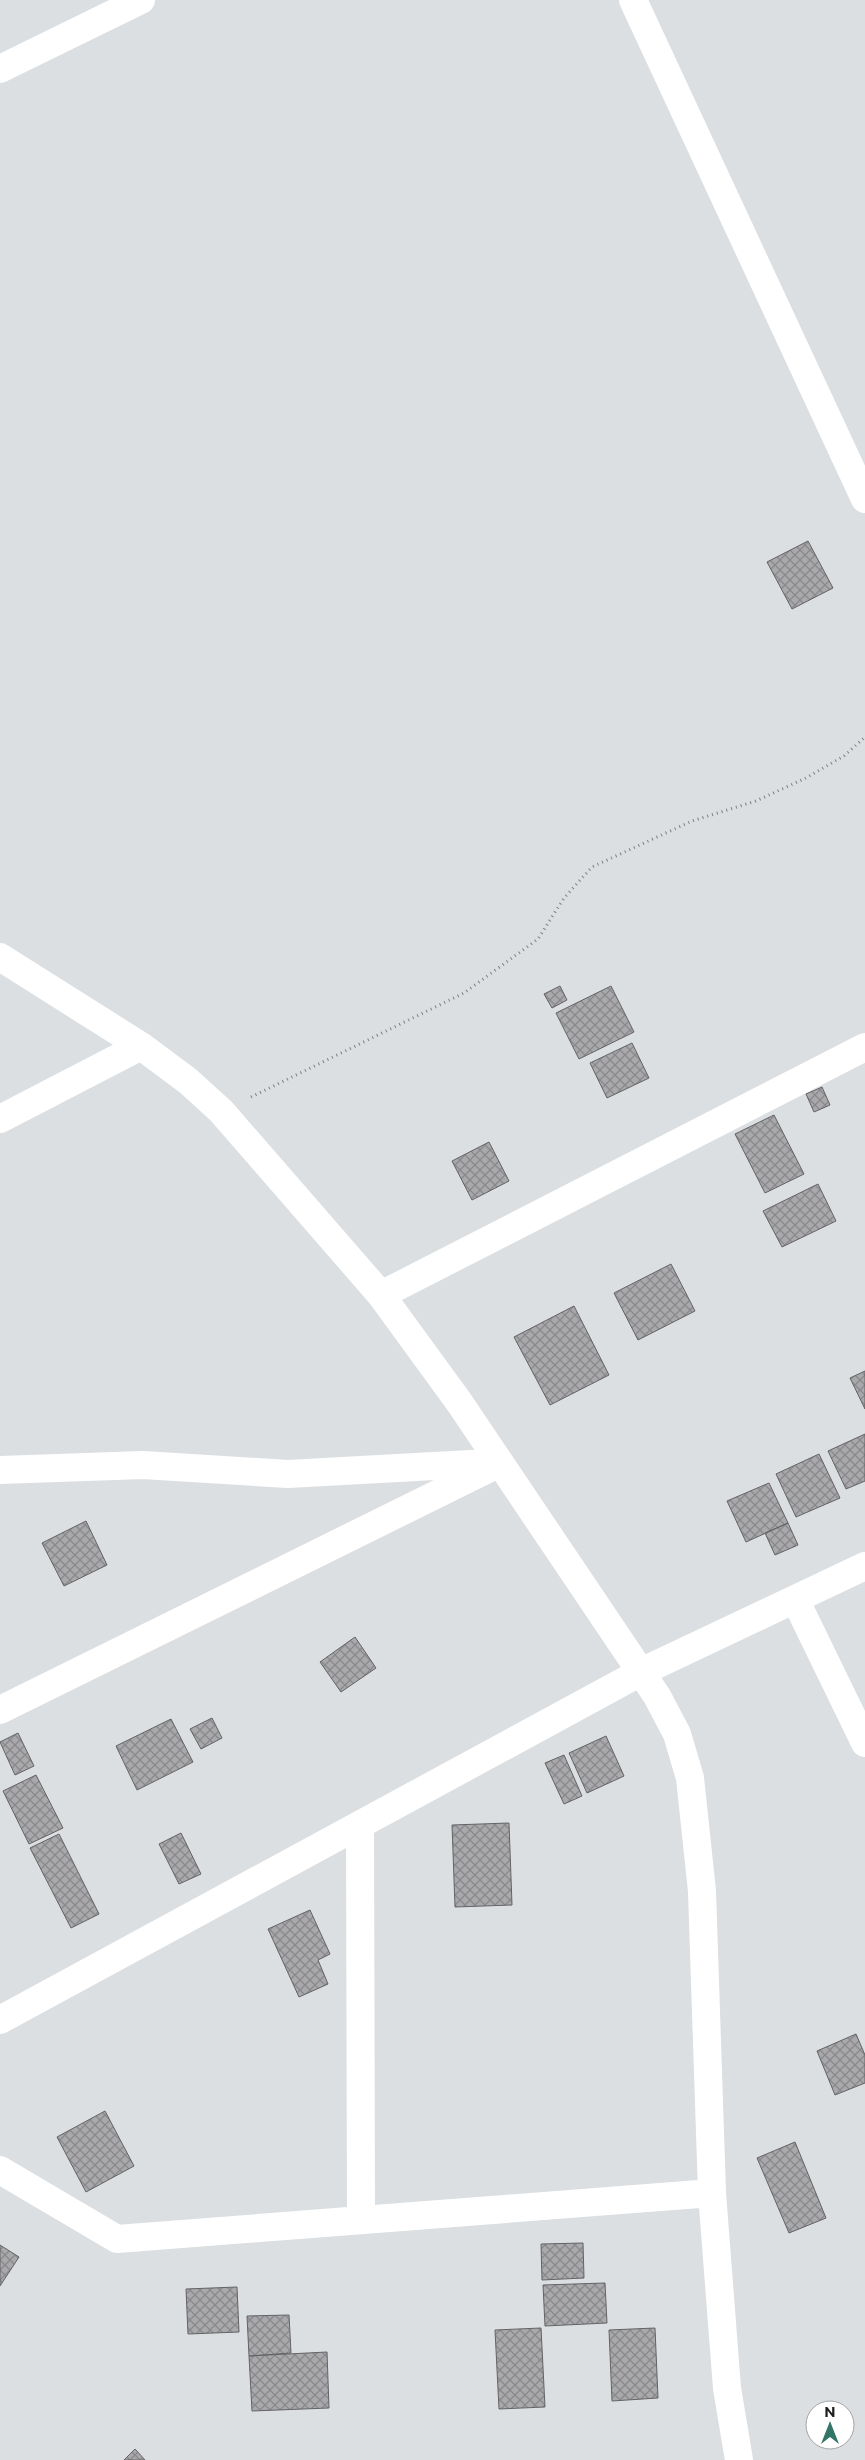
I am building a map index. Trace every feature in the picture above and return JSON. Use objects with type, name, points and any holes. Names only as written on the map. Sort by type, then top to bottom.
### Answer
[{"type":"street","points":[[0,69],[141,0]]},
{"type":"street","points":[[633,0],[865,499]]},
{"type":"street","points":[[0,957],[141,1046],[188,1081],[222,1111],[381,1295],[459,1402],[657,1696],[677,1734],[690,1778],[702,1891],[712,2193],[727,2388],[740,2460]]},
{"type":"street","points":[[0,1119],[141,1046]]},
{"type":"street","points":[[381,1295],[865,1047]]},
{"type":"street","points":[[0,1470],[143,1465],[288,1474],[500,1463]]},
{"type":"street","points":[[0,1710],[500,1463]]},
{"type":"street","points":[[0,2020],[641,1672],[865,1566]]},
{"type":"street","points":[[795,1599],[865,1743]]},
{"type":"street","points":[[360,1825],[361,2220]]},
{"type":"street","points":[[0,2170],[117,2239],[712,2193]]},
{"type":"path","points":[[222,1111],[464,993],[538,939],[564,898],[592,867],[692,821],[756,801],[806,778],[844,756],[865,737]]},
{"type":"building","points":[[808,541],[833,588],[792,609],[767,562]]},
{"type":"building","points":[[560,986],[567,1000],[552,1008],[544,994]]},
{"type":"building","points":[[611,986],[634,1032],[579,1059],[556,1013]]},
{"type":"building","points":[[632,1043],[649,1078],[607,1098],[590,1063]]},
{"type":"building","points":[[822,1087],[830,1105],[814,1112],[806,1094]]},
{"type":"building","points":[[774,1115],[804,1174],[765,1193],[735,1134]]},
{"type":"building","points":[[489,1142],[509,1181],[472,1200],[452,1161]]},
{"type":"building","points":[[818,1184],[836,1221],[782,1247],[763,1211]]},
{"type":"building","points":[[671,1264],[695,1311],[638,1340],[614,1293]]},
{"type":"building","points":[[574,1306],[609,1375],[550,1405],[514,1337]]},
{"type":"building","points":[[865,1371],[865,1409],[850,1378]]},
{"type":"building","points":[[865,1434],[865,1481],[846,1489],[828,1451]]},
{"type":"building","points":[[819,1454],[840,1498],[796,1517],[776,1474]]},
{"type":"building","points":[[769,1483],[788,1523],[746,1542],[727,1501]]},
{"type":"building","points":[[86,1521],[107,1565],[64,1586],[42,1543]]},
{"type":"building","points":[[788,1523],[798,1545],[775,1555],[765,1533]]},
{"type":"building","points":[[355,1637],[376,1668],[341,1692],[320,1662]]},
{"type":"building","points":[[212,1718],[222,1738],[201,1749],[190,1729]]},
{"type":"building","points":[[171,1719],[193,1762],[137,1790],[116,1746]]},
{"type":"building","points":[[18,1733],[34,1766],[15,1775],[0,1742]]},
{"type":"building","points":[[606,1736],[624,1776],[587,1793],[569,1753]]},
{"type":"building","points":[[564,1755],[582,1796],[564,1804],[545,1763]]},
{"type":"building","points":[[36,1775],[63,1828],[29,1844],[3,1791]]},
{"type":"building","points":[[509,1823],[512,1905],[455,1907],[452,1825]]},
{"type":"building","points":[[181,1833],[201,1874],[179,1884],[159,1844]]},
{"type":"building","points":[[59,1834],[99,1914],[71,1928],[30,1848]]},
{"type":"building","points":[[310,1910],[330,1954],[318,1960],[328,1984],[299,1997],[268,1929]]},
{"type":"building","points":[[856,2034],[865,2055],[865,2083],[835,2095],[817,2051]]},
{"type":"building","points":[[105,2111],[134,2166],[86,2192],[57,2137]]},
{"type":"building","points":[[795,2142],[826,2218],[789,2233],[757,2158]]},
{"type":"building","points":[[583,2243],[584,2278],[542,2280],[541,2244]]},
{"type":"building","points":[[0,2245],[19,2257],[0,2286]]},
{"type":"building","points":[[605,2283],[607,2323],[545,2326],[543,2285]]},
{"type":"building","points":[[237,2287],[239,2332],[188,2334],[186,2289]]},
{"type":"building","points":[[289,2315],[291,2353],[249,2356],[247,2316]]},
{"type":"building","points":[[541,2328],[545,2407],[499,2409],[495,2330]]},
{"type":"building","points":[[655,2328],[658,2398],[612,2401],[609,2330]]},
{"type":"building","points":[[327,2352],[329,2408],[252,2411],[249,2356]]},
{"type":"building","points":[[135,2449],[145,2460],[124,2460]]}]
